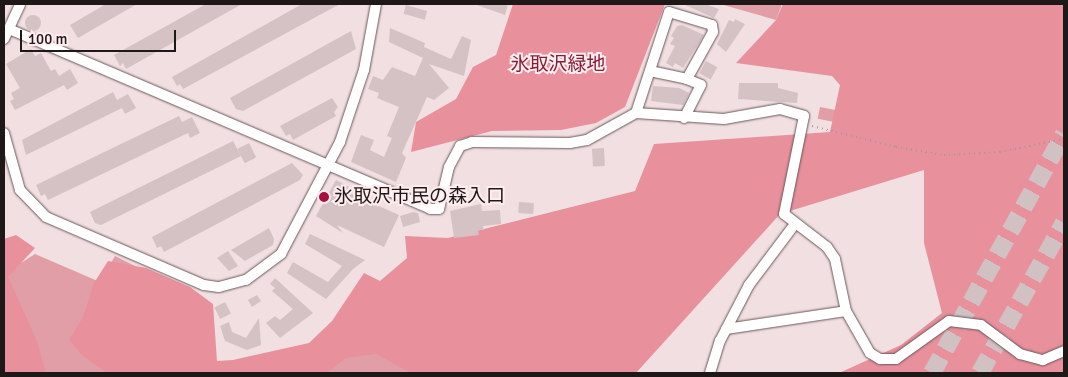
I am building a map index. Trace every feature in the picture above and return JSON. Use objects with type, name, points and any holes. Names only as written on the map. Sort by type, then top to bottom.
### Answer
[{"type":"street","points":[[4,39],[20,4]]},
{"type":"street","points":[[4,132],[20,190],[46,217],[170,273],[219,287],[246,280],[281,254],[328,164],[350,116],[364,70],[376,4]]},
{"type":"street","points":[[636,113],[670,12],[712,26],[713,32],[687,78]]},
{"type":"street","points":[[8,29],[430,209],[439,209],[449,167],[460,146],[492,141],[587,140],[636,113],[684,118],[724,118],[780,108],[804,116],[784,214],[794,224],[827,247],[835,259],[846,311],[870,353],[880,360],[896,359],[949,321],[981,326],[1020,354],[1043,360],[1064,351]]},
{"type":"street","points":[[650,71],[687,78],[700,85],[684,118]]},
{"type":"street","points":[[710,373],[726,329],[749,285],[794,224]]},
{"type":"street","points":[[726,329],[846,311]]},
{"type":"path","points":[[815,128],[896,147],[944,155],[1000,152],[1064,139]]},
{"type":"shaded area","points":[[720,4],[782,4],[776,20]]},
{"type":"shaded area","points":[[820,107],[845,112],[842,124],[818,119]]},
{"type":"shaded area","points":[[35,254],[100,282],[115,256],[139,268],[140,373],[4,373],[4,274]]},
{"type":"shaded area","points":[[397,344],[412,373],[319,373],[332,357]]},
{"type":"green space","name":"氷取沢緑地","points":[[513,4],[665,4],[625,107],[596,123],[561,130],[492,131],[411,152],[416,122],[456,99],[473,67],[496,55]]},
{"type":"green space","points":[[783,4],[1064,4],[1064,373],[839,373],[901,345],[942,313],[924,243],[924,170],[780,214],[636,373],[411,373],[376,354],[346,358],[327,373],[107,373],[83,356],[69,340],[83,317],[94,283],[108,261],[146,268],[190,287],[213,304],[217,361],[233,360],[309,343],[332,321],[364,273],[380,281],[407,258],[405,236],[448,238],[635,191],[654,144],[830,132],[840,85],[832,76],[736,63],[776,20]]},
{"type":"green space","points":[[16,235],[35,248],[8,277],[37,341],[46,373],[4,373],[4,239]]},
{"type":"building","points":[[106,4],[137,4],[78,38],[70,25]]},
{"type":"building","points":[[206,4],[242,4],[126,69],[123,63],[120,66],[114,55]]},
{"type":"building","points":[[302,4],[340,4],[183,89],[180,84],[177,86],[172,77]]},
{"type":"building","points":[[474,4],[508,4],[505,15]]},
{"type":"building","points":[[683,4],[705,4],[719,9],[714,18]]},
{"type":"building","points":[[406,5],[427,11],[425,20],[404,14]]},
{"type":"building","points":[[30,15],[36,15],[41,20],[39,29],[30,31],[25,26],[25,20]]},
{"type":"building","points":[[735,19],[745,24],[726,52],[717,44],[729,20],[734,22]]},
{"type":"building","points":[[682,25],[704,35],[683,68],[675,63],[673,67],[666,63],[675,46],[670,44],[674,38],[671,36],[677,26]]},
{"type":"building","points":[[390,28],[425,43],[424,47],[451,59],[462,36],[471,40],[464,76],[429,64],[449,88],[434,100],[427,97],[402,153],[406,158],[396,182],[351,162],[361,135],[374,140],[370,150],[384,157],[392,138],[387,136],[399,107],[377,98],[379,93],[368,89],[373,76],[383,80],[392,67],[415,76],[423,58],[389,42]]},
{"type":"building","points":[[351,31],[356,49],[243,111],[236,109],[230,98]]},
{"type":"building","points":[[31,49],[35,56],[41,53],[51,71],[55,69],[59,76],[70,69],[78,83],[67,90],[64,85],[15,110],[10,101],[14,99],[11,93],[20,88],[6,64]]},
{"type":"building","points":[[706,61],[717,67],[711,80],[699,73]]},
{"type":"building","points":[[739,83],[778,83],[778,88],[798,93],[797,103],[738,99]]},
{"type":"building","points":[[653,86],[679,88],[689,93],[683,105],[651,101]]},
{"type":"building","points":[[113,92],[117,100],[128,94],[136,108],[125,114],[122,108],[26,155],[22,140]]},
{"type":"building","points":[[332,98],[338,107],[334,112],[336,116],[293,140],[290,134],[286,136],[280,126]]},
{"type":"building","points":[[179,116],[182,122],[192,117],[200,133],[190,138],[188,133],[48,200],[45,194],[41,196],[36,185]]},
{"type":"building","points":[[233,141],[241,156],[101,225],[95,223],[90,212]]},
{"type":"building","points":[[249,143],[256,157],[245,163],[237,149]]},
{"type":"building","points":[[604,148],[605,166],[593,167],[592,149]]},
{"type":"building","points":[[292,163],[303,175],[300,180],[164,252],[161,246],[157,248],[152,237]]},
{"type":"building","points":[[336,180],[349,187],[347,192],[399,215],[384,247],[337,225],[343,233],[316,216]]},
{"type":"building","points":[[519,202],[534,203],[533,214],[518,213]]},
{"type":"building","points":[[481,204],[482,211],[500,210],[501,224],[483,226],[484,230],[478,230],[479,235],[454,238],[450,211]]},
{"type":"building","points":[[413,212],[418,213],[420,222],[403,227],[400,216]]},
{"type":"building","points":[[269,228],[274,239],[273,245],[245,261],[231,250]]},
{"type":"building","points":[[310,234],[365,260],[353,269],[326,299],[287,273],[293,262],[328,282],[342,266],[305,244]]},
{"type":"building","points":[[228,251],[238,266],[229,271],[217,258]]},
{"type":"building","points":[[275,278],[313,313],[280,338],[266,323],[275,316],[280,320],[293,309],[272,291],[275,288],[270,284]]},
{"type":"building","points":[[257,295],[261,301],[252,307],[248,300]]},
{"type":"building","points":[[225,302],[231,314],[220,319],[214,307]]},
{"type":"building","points":[[259,318],[261,345],[247,350],[225,341],[220,326],[229,322],[232,332],[246,338]]},
{"type":"tunnel","points":[[932,373],[1064,134]]},
{"type":"tunnel","points":[[980,373],[1064,223]]},
{"type":"place","name":"氷取沢市民の森入口","points":[[324,197]]}]
